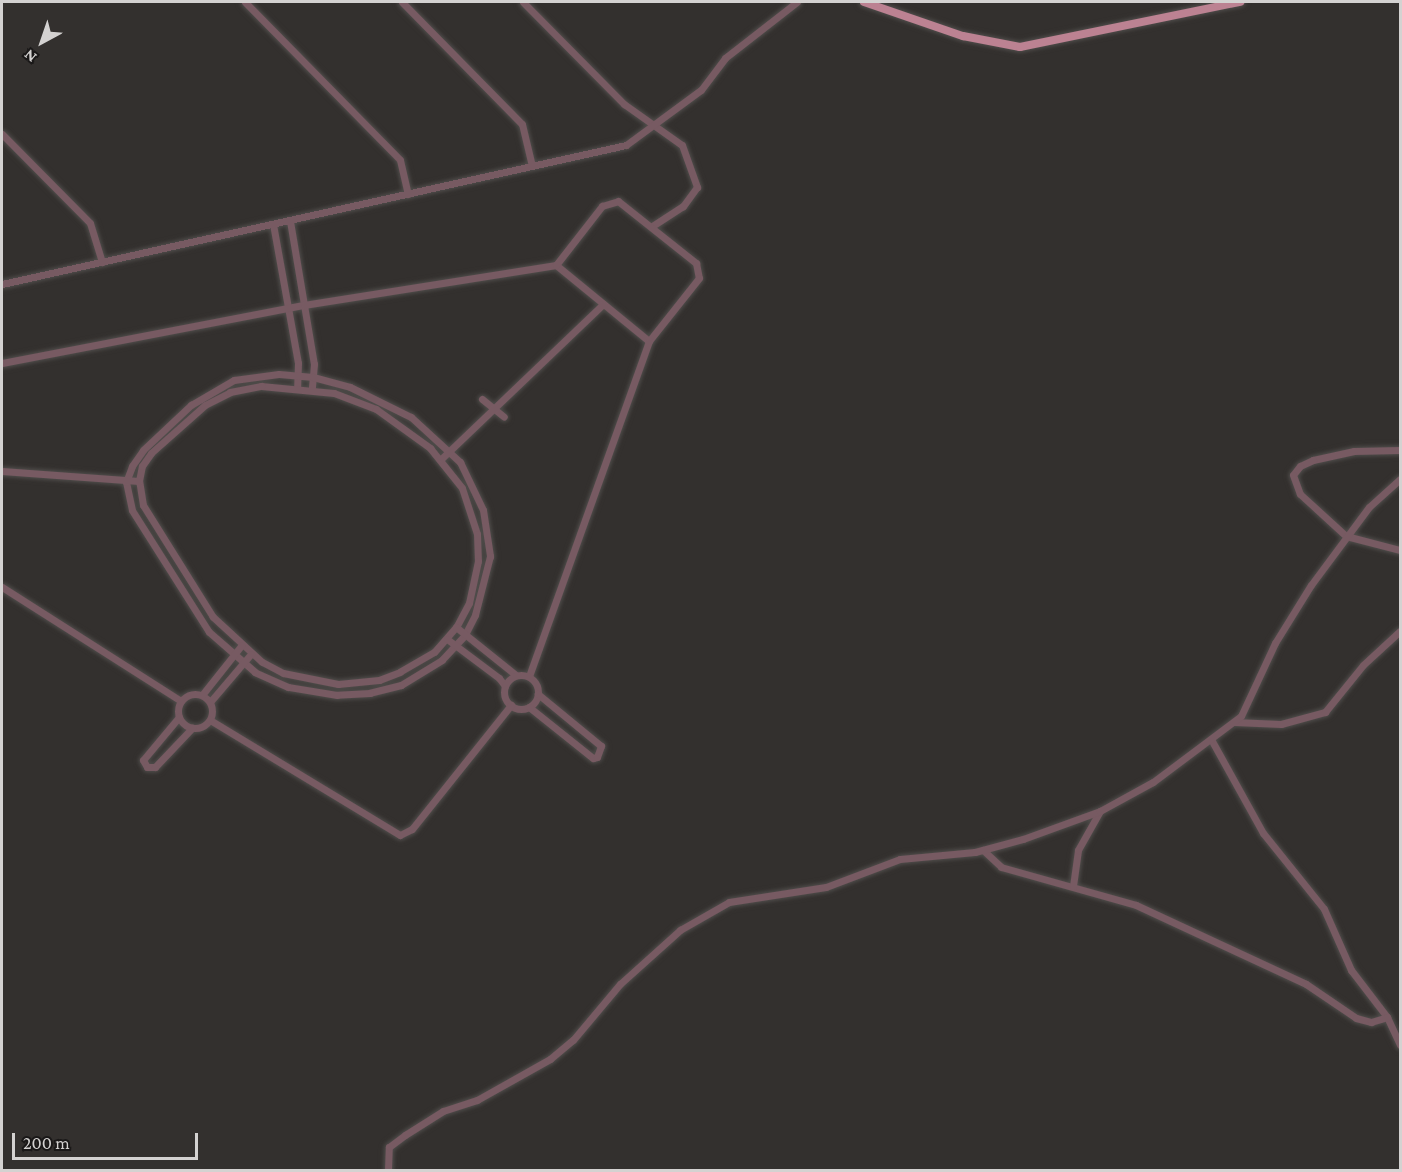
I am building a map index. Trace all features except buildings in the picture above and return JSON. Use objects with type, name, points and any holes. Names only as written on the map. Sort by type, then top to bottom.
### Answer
[{"type":"main road","points":[[864,2],[963,36],[1020,47],[1240,2]]},
{"type":"street","points":[[245,2],[400,160],[408,194]]},
{"type":"street","points":[[402,2],[522,124],[532,166]]},
{"type":"street","points":[[523,2],[624,104],[682,145],[698,182],[683,206],[651,227]]},
{"type":"street","points":[[2,284],[626,145],[701,90],[725,58],[797,2]]},
{"type":"street","points":[[2,134],[90,223],[102,262]]},
{"type":"street","points":[[2,363],[304,304],[556,265],[607,202],[618,201],[696,263],[700,273],[697,282],[649,341],[529,676]]},
{"type":"street","points":[[290,221],[304,304],[313,377],[312,389]]},
{"type":"street","points":[[273,224],[288,308],[298,376],[297,387]]},
{"type":"street","points":[[556,265],[649,341]]},
{"type":"street","points":[[441,459],[603,304]]},
{"type":"street","points":[[248,376],[298,376],[313,377],[378,397],[411,417],[450,450],[471,479],[489,535],[487,581],[465,635],[456,646],[418,676],[370,693],[337,695],[306,691],[273,681],[243,663],[209,632],[132,510],[126,482],[143,450],[206,393],[248,376]]},
{"type":"street","points":[[246,388],[312,389],[355,399],[376,409],[399,423],[441,459],[462,488],[477,534],[475,581],[456,627],[447,639],[434,652],[400,672],[360,683],[322,682],[284,673],[241,646],[213,617],[152,522],[143,505],[139,481],[142,466],[152,453],[212,401],[246,388]]},
{"type":"street","points":[[482,399],[504,417]]},
{"type":"street","points":[[1401,450],[1354,451],[1313,460],[1296,469],[1293,475],[1296,489],[1346,536],[1401,550]]},
{"type":"street","points":[[2,471],[126,482],[139,481]]},
{"type":"street","points":[[388,1170],[389,1148],[405,1135],[443,1111],[516,1080],[549,1059],[573,1040],[620,984],[680,930],[729,902],[826,887],[900,859],[983,850],[1100,811],[1153,782],[1212,741],[1248,708],[1275,643],[1346,536],[1383,492],[1401,479]]},
{"type":"street","points":[[2,587],[181,701]]},
{"type":"street","points":[[456,627],[516,675],[529,676],[536,683],[538,694],[602,746],[597,757],[593,758],[529,707],[511,705],[505,698],[505,686],[516,675]]},
{"type":"street","points":[[1234,722],[1281,724],[1317,716],[1333,705],[1363,665],[1401,631]]},
{"type":"street","points":[[447,639],[505,686]]},
{"type":"street","points":[[202,695],[241,646]]},
{"type":"street","points":[[210,702],[202,695],[190,694],[181,701],[179,717],[143,760],[147,767],[155,767],[192,728],[203,726],[210,720],[210,702],[251,654]]},
{"type":"street","points":[[529,707],[538,694]]},
{"type":"street","points":[[210,720],[400,835],[412,829],[511,705]]},
{"type":"street","points":[[179,717],[192,728]]},
{"type":"street","points":[[1212,741],[1256,821],[1319,900],[1351,970],[1387,1017],[1401,1045]]},
{"type":"street","points":[[1073,886],[1078,850],[1100,811]]},
{"type":"street","points":[[983,850],[1001,867],[1136,905],[1321,992],[1356,1018],[1371,1022],[1387,1017]]}]
